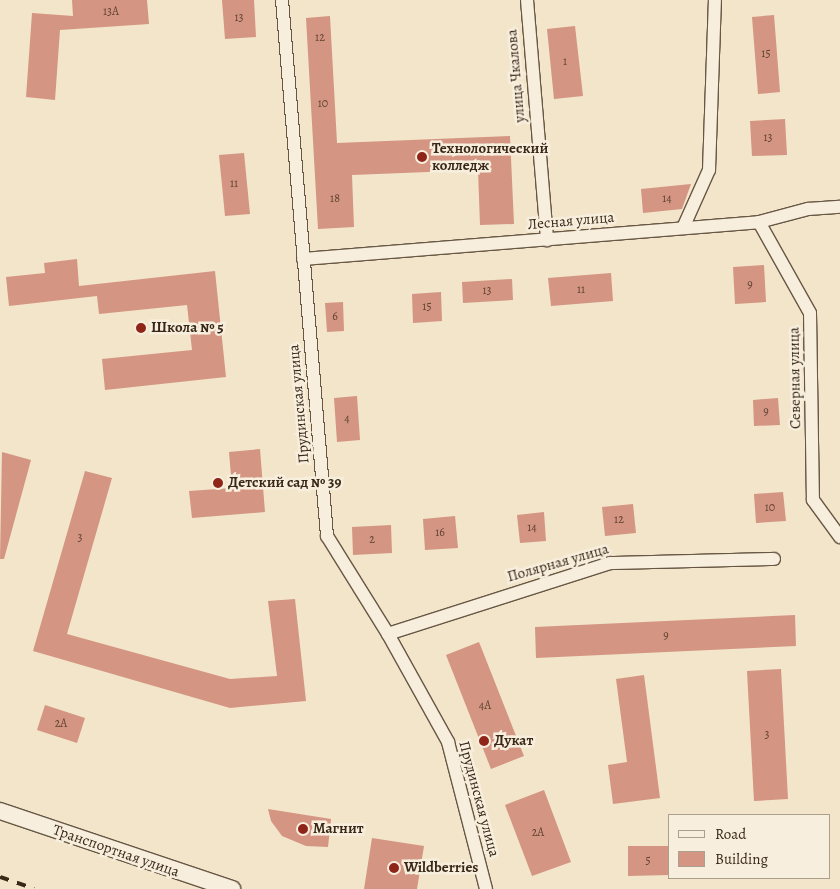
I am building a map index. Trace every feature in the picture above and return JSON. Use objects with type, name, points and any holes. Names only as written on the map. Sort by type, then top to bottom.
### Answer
[{"type":"street","name":"Прудинская улица","points":[[282,0],[328,536],[388,634],[448,742],[486,889]]},
{"type":"street","name":"улица Чкалова","points":[[526,0],[547,240]]},
{"type":"street","points":[[683,228],[709,170],[715,0]]},
{"type":"street","name":"Лесная улица","points":[[303,260],[759,222],[808,209],[840,207]]},
{"type":"street","name":"Северная улица","points":[[759,222],[810,313],[813,500],[840,538]]},
{"type":"street","name":"Полярная улица","points":[[388,634],[610,562],[774,559]]},
{"type":"street","name":"Транспортная улица","points":[[0,811],[232,889]]},
{"type":"building","points":[[72,0],[147,0],[149,24],[60,30],[55,100],[26,97],[32,13],[73,16]]},
{"type":"building","points":[[222,0],[254,0],[256,37],[225,39]]},
{"type":"building","points":[[774,15],[780,92],[758,94],[752,17]]},
{"type":"building","points":[[330,16],[337,143],[510,136],[514,224],[480,225],[478,170],[352,175],[354,227],[318,229],[306,18]]},
{"type":"building","points":[[575,26],[583,96],[554,99],[547,29]]},
{"type":"building","points":[[785,119],[787,155],[752,156],[750,121]]},
{"type":"building","points":[[244,153],[250,214],[225,216],[219,155]]},
{"type":"building","points":[[691,184],[682,209],[643,213],[641,189]]},
{"type":"building","points":[[77,259],[79,286],[215,271],[226,377],[105,390],[102,359],[192,350],[187,305],[99,314],[97,296],[9,306],[6,277],[45,273],[44,263]]},
{"type":"building","points":[[764,265],[766,302],[735,304],[733,267]]},
{"type":"building","points":[[611,273],[613,301],[551,306],[548,278]]},
{"type":"building","points":[[512,279],[513,300],[463,303],[462,282]]},
{"type":"building","points":[[441,292],[442,321],[413,323],[412,294]]},
{"type":"building","points":[[343,302],[344,331],[327,332],[325,303]]},
{"type":"building","points":[[357,396],[360,440],[337,442],[334,398]]},
{"type":"building","points":[[778,398],[780,425],[754,426],[753,400]]},
{"type":"building","points":[[260,449],[265,512],[192,518],[189,491],[232,488],[229,452]]},
{"type":"building","points":[[2,452],[31,460],[4,559],[0,559]]},
{"type":"building","points":[[85,471],[112,478],[67,634],[230,679],[277,676],[268,601],[295,599],[306,701],[230,708],[33,651]]},
{"type":"building","points":[[783,492],[786,521],[756,523],[754,494]]},
{"type":"building","points":[[633,504],[636,533],[605,536],[602,507]]},
{"type":"building","points":[[544,512],[546,541],[520,543],[517,515]]},
{"type":"building","points":[[455,516],[458,548],[425,550],[423,519]]},
{"type":"building","points":[[391,525],[392,553],[353,555],[352,527]]},
{"type":"building","points":[[795,615],[796,646],[536,658],[535,627]]},
{"type":"building","points":[[479,642],[524,756],[491,769],[446,655]]},
{"type":"building","points":[[781,669],[788,799],[754,801],[747,671]]},
{"type":"building","points":[[644,675],[660,798],[613,804],[608,765],[627,762],[616,679]]},
{"type":"building","points":[[45,705],[85,718],[77,743],[37,730]]},
{"type":"building","points":[[544,790],[571,862],[532,876],[505,805]]},
{"type":"building","name":"Магнит","points":[[268,809],[331,819],[328,847],[306,846],[282,836],[271,821]]},
{"type":"building","name":"Wildberries","points":[[372,838],[424,846],[417,889],[364,889]]},
{"type":"building","points":[[628,846],[668,846],[668,875],[628,876]]},
{"type":"railway","points":[[0,877],[34,889]]},
{"type":"place","name":"Технологический колледж","points":[[422,157]]},
{"type":"place","name":"Школа № 5","points":[[141,328]]},
{"type":"place","name":"Детский сад № 39","points":[[218,483]]},
{"type":"place","name":"Дукат","points":[[484,741]]},
{"type":"place","name":"Магнит","points":[[303,829]]},
{"type":"place","name":"Wildberries","points":[[394,868]]}]
